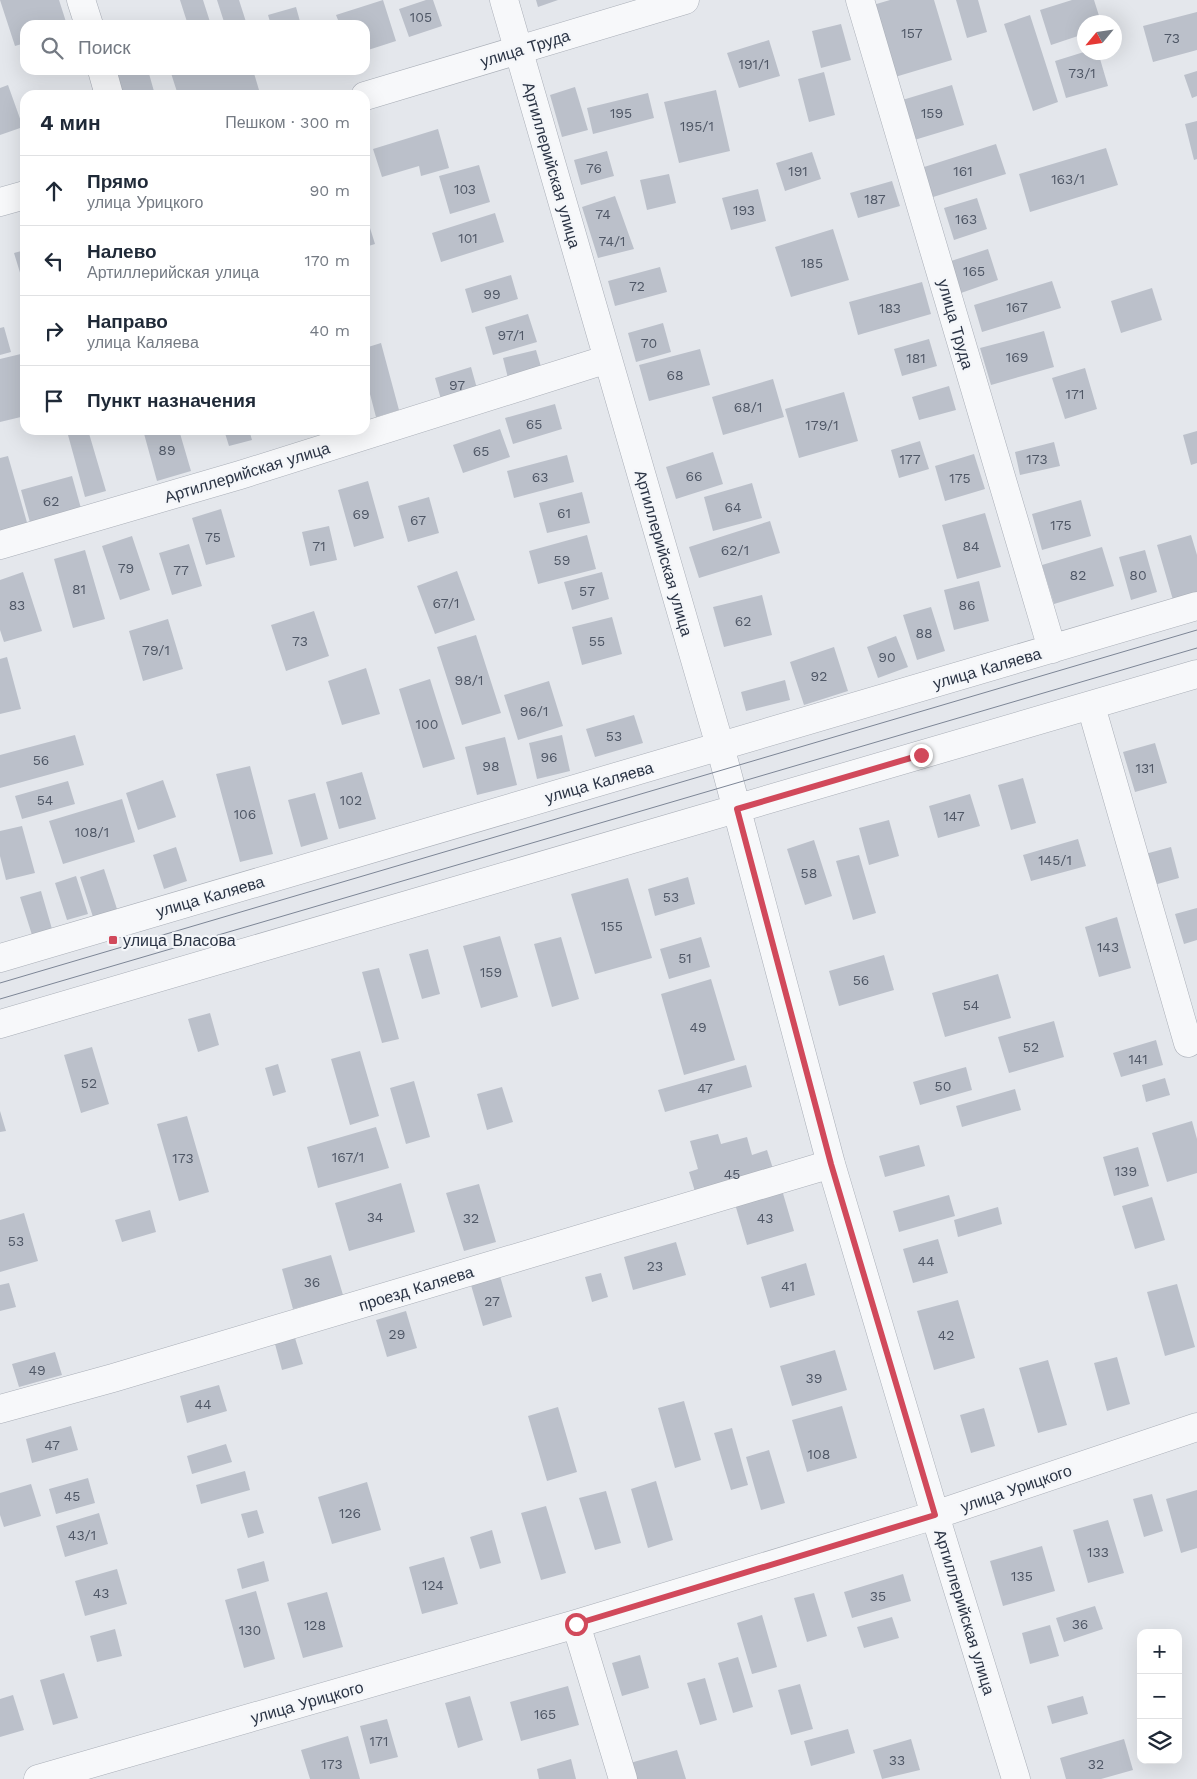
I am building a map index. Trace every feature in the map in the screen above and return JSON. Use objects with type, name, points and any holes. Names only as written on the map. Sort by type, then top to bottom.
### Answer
[{"type":"street","points":[[81,0],[87,20]]},
{"type":"street","name":"Артиллерийская улица","points":[[504,0],[720,746],[831,1164],[935,1515],[1016,1779]]},
{"type":"street","name":"улица Труда","points":[[370,95],[685,0]]},
{"type":"street","name":"улица Труда","points":[[860,0],[1052,649]]},
{"type":"street","points":[[103,75],[108,90]]},
{"type":"street","points":[[0,202],[20,196]]},
{"type":"street","name":"Артиллерийская улица","points":[[370,434],[608,360]]},
{"type":"street","name":"Артиллерийская улица","points":[[0,545],[240,475],[368,435]]},
{"type":"street","name":"улица Каляева","points":[[0,958],[1197,606]]},
{"type":"street","points":[[0,1024],[1197,674]]},
{"type":"street","points":[[1091,706],[1188,1043]]},
{"type":"street","name":"проезд Каляева","points":[[0,1409],[122,1375],[831,1164]]},
{"type":"street","name":"улица Урицкого","points":[[38,1779],[576,1624],[935,1515],[1197,1427]]},
{"type":"street","points":[[576,1624],[623,1779]]},
{"type":"building","points":[[0,0],[59,0],[65,20],[20,20],[20,44],[15,46]]},
{"type":"building","points":[[180,0],[203,0],[209,20],[186,20]]},
{"type":"building","points":[[217,0],[239,0],[245,20],[223,20]]},
{"type":"building","points":[[383,0],[396,41],[370,49],[370,20],[338,20],[336,15]]},
{"type":"building","points":[[426,0],[433,0],[442,26],[409,37],[399,9]]},
{"type":"building","points":[[536,0],[558,0],[538,7]]},
{"type":"building","points":[[890,0],[934,0],[952,60],[895,77],[873,5]]},
{"type":"building","points":[[956,0],[978,0],[987,32],[967,38]]},
{"type":"building","points":[[1072,0],[1094,0],[1099,15],[1077,15],[1077,36],[1051,45],[1040,10]]},
{"type":"building","points":[[296,7],[300,20],[270,20],[268,15]]},
{"type":"building","points":[[1197,12],[1197,50],[1153,62],[1143,26]]},
{"type":"building","points":[[1030,15],[1058,102],[1033,111],[1004,24]]},
{"type":"building","points":[[841,24],[851,60],[821,68],[812,31]]},
{"type":"building","points":[[769,40],[780,76],[739,88],[727,53]]},
{"type":"building","points":[[1077,54],[1077,60],[1100,60],[1108,86],[1066,98],[1055,61]]},
{"type":"building","points":[[1197,71],[1197,96],[1192,98],[1184,75]]},
{"type":"building","points":[[824,72],[835,115],[809,122],[798,79]]},
{"type":"building","points":[[112,75],[149,75],[154,90],[117,90]]},
{"type":"building","points":[[172,75],[254,75],[259,90],[176,90]]},
{"type":"building","points":[[8,85],[20,119],[20,128],[0,135],[0,88]]},
{"type":"building","points":[[952,85],[964,125],[911,141],[899,101]]},
{"type":"building","points":[[575,87],[588,130],[562,137],[550,95]]},
{"type":"building","points":[[716,90],[730,151],[679,163],[664,102]]},
{"type":"building","points":[[648,93],[654,118],[593,134],[587,108]]},
{"type":"building","points":[[1197,121],[1197,159],[1194,160],[1185,124]]},
{"type":"building","points":[[438,129],[449,168],[421,176],[419,166],[382,177],[373,149]]},
{"type":"building","points":[[996,144],[1006,174],[930,198],[921,168]]},
{"type":"building","points":[[1106,148],[1118,185],[1030,212],[1019,174]]},
{"type":"building","points":[[607,151],[614,176],[581,185],[574,160]]},
{"type":"building","points":[[812,152],[821,179],[785,191],[776,163]]},
{"type":"building","points":[[479,165],[490,202],[450,214],[439,176]]},
{"type":"building","points":[[669,174],[676,203],[647,210],[640,180]]},
{"type":"building","points":[[892,181],[900,206],[858,218],[850,193]]},
{"type":"building","points":[[758,189],[766,221],[731,230],[722,198]]},
{"type":"building","points":[[615,196],[634,249],[598,258],[582,207]]},
{"type":"building","points":[[977,198],[987,229],[954,240],[944,208]]},
{"type":"building","points":[[495,213],[504,242],[441,262],[432,233]]},
{"type":"building","points":[[370,228],[375,244],[370,246]]},
{"type":"building","points":[[833,229],[849,280],[791,297],[775,247]]},
{"type":"building","points":[[988,249],[998,280],[961,293],[951,261]]},
{"type":"building","points":[[20,251],[20,273],[14,253]]},
{"type":"building","points":[[660,267],[667,292],[615,306],[608,281]]},
{"type":"building","points":[[511,275],[518,299],[472,313],[465,289]]},
{"type":"building","points":[[1052,281],[1061,308],[982,332],[974,305]]},
{"type":"building","points":[[922,282],[931,314],[858,335],[849,302]]},
{"type":"building","points":[[1152,288],[1162,320],[1121,333],[1111,301]]},
{"type":"building","points":[[528,314],[537,342],[493,355],[485,327]]},
{"type":"building","points":[[663,323],[671,352],[636,362],[628,333]]},
{"type":"building","points":[[4,327],[11,352],[0,355],[0,328]]},
{"type":"building","points":[[1044,331],[1054,367],[991,385],[980,348]]},
{"type":"building","points":[[929,339],[937,366],[902,376],[894,349]]},
{"type":"building","points":[[381,343],[399,410],[376,417],[370,394],[370,346]]},
{"type":"building","points":[[700,349],[710,385],[649,401],[639,365]]},
{"type":"building","points":[[536,350],[542,370],[508,378],[503,358]]},
{"type":"building","points":[[20,354],[20,417],[0,422],[0,359]]},
{"type":"building","points":[[471,367],[478,392],[442,403],[435,378]]},
{"type":"building","points":[[1085,368],[1097,409],[1065,419],[1052,378]]},
{"type":"building","points":[[773,379],[784,417],[723,435],[712,397]]},
{"type":"building","points":[[949,386],[956,410],[919,420],[912,397]]},
{"type":"building","points":[[844,392],[858,441],[799,458],[785,409]]},
{"type":"building","points":[[555,404],[562,429],[513,444],[505,418]]},
{"type":"building","points":[[500,429],[510,457],[463,473],[453,445]]},
{"type":"building","points":[[1197,431],[1197,463],[1191,465],[1183,435]]},
{"type":"building","points":[[68,435],[89,435],[106,491],[85,497]]},
{"type":"building","points":[[144,435],[180,435],[191,471],[157,481]]},
{"type":"building","points":[[226,435],[250,435],[252,440],[229,446]]},
{"type":"building","points":[[920,441],[929,469],[899,478],[891,450]]},
{"type":"building","points":[[1054,442],[1060,466],[1020,475],[1015,452]]},
{"type":"building","points":[[713,452],[723,484],[676,499],[666,467]]},
{"type":"building","points":[[974,454],[985,489],[945,501],[935,466]]},
{"type":"building","points":[[567,455],[574,482],[514,498],[507,471]]},
{"type":"building","points":[[8,456],[28,526],[0,535],[0,458]]},
{"type":"building","points":[[72,476],[82,512],[31,526],[21,490]]},
{"type":"building","points":[[368,481],[384,538],[354,547],[338,490]]},
{"type":"building","points":[[752,483],[762,518],[713,531],[704,497]]},
{"type":"building","points":[[582,492],[590,523],[547,533],[539,503]]},
{"type":"building","points":[[429,497],[439,533],[408,542],[398,506]]},
{"type":"building","points":[[1081,500],[1091,536],[1042,550],[1032,514]]},
{"type":"building","points":[[221,509],[235,557],[206,565],[192,518]]},
{"type":"building","points":[[985,513],[1001,567],[957,579],[942,525]]},
{"type":"building","points":[[770,521],[780,553],[699,578],[689,547]]},
{"type":"building","points":[[329,526],[337,560],[310,566],[302,532]]},
{"type":"building","points":[[587,535],[596,569],[538,584],[529,551]]},
{"type":"building","points":[[1191,535],[1197,555],[1197,593],[1173,600],[1157,545]]},
{"type":"building","points":[[132,536],[150,590],[120,600],[102,546]]},
{"type":"building","points":[[189,544],[202,586],[172,595],[159,553]]},
{"type":"building","points":[[1102,547],[1114,586],[1054,604],[1042,565]]},
{"type":"building","points":[[85,550],[105,619],[73,628],[54,559]]},
{"type":"building","points":[[1145,550],[1157,592],[1131,600],[1119,557]]},
{"type":"building","points":[[457,571],[475,620],[435,634],[417,586]]},
{"type":"building","points":[[23,572],[42,631],[4,642],[0,630],[0,580]]},
{"type":"building","points":[[602,572],[609,599],[572,610],[564,582]]},
{"type":"building","points":[[979,581],[989,621],[954,630],[944,590]]},
{"type":"building","points":[[762,595],[772,635],[724,647],[713,607]]},
{"type":"building","points":[[931,607],[945,651],[917,660],[903,615]]},
{"type":"building","points":[[314,611],[329,656],[286,671],[271,625]]},
{"type":"building","points":[[612,617],[622,654],[582,665],[572,627]]},
{"type":"building","points":[[168,619],[183,669],[143,681],[129,631]]},
{"type":"building","points":[[476,635],[501,713],[462,725],[437,647]]},
{"type":"building","points":[[896,636],[908,667],[878,678],[867,647]]},
{"type":"building","points":[[834,647],[848,691],[804,705],[790,662]]},
{"type":"building","points":[[7,657],[21,709],[0,714],[0,659]]},
{"type":"building","points":[[366,668],[380,714],[342,725],[328,681]]},
{"type":"building","points":[[430,679],[455,759],[423,768],[399,689]]},
{"type":"building","points":[[785,680],[790,700],[746,711],[741,692]]},
{"type":"building","points":[[549,681],[563,726],[518,740],[504,695]]},
{"type":"building","points":[[634,715],[643,743],[595,757],[586,729]]},
{"type":"building","points":[[75,735],[84,765],[0,788],[0,755]]},
{"type":"building","points":[[562,735],[570,771],[537,779],[529,743]]},
{"type":"building","points":[[505,737],[517,785],[477,795],[465,747]]},
{"type":"building","points":[[1155,743],[1167,783],[1135,792],[1123,752]]},
{"type":"building","points":[[250,766],[273,854],[240,862],[216,774]]},
{"type":"building","points":[[362,772],[376,819],[339,829],[326,782]]},
{"type":"building","points":[[1023,778],[1036,823],[1011,830],[998,785]]},
{"type":"building","points":[[163,780],[176,817],[138,830],[126,793]]},
{"type":"building","points":[[68,781],[75,804],[22,819],[15,796]]},
{"type":"building","points":[[315,793],[328,839],[301,847],[288,800]]},
{"type":"building","points":[[970,794],[980,826],[938,838],[929,806]]},
{"type":"building","points":[[122,799],[135,842],[63,864],[49,821]]},
{"type":"building","points":[[889,820],[899,856],[869,865],[859,828]]},
{"type":"building","points":[[22,826],[35,873],[6,880],[0,856],[0,831]]},
{"type":"building","points":[[1078,839],[1086,866],[1031,881],[1023,855]]},
{"type":"building","points":[[814,840],[832,896],[805,905],[787,849]]},
{"type":"building","points":[[176,847],[187,881],[164,889],[153,855]]},
{"type":"building","points":[[1171,847],[1179,878],[1154,885],[1145,854]]},
{"type":"building","points":[[859,855],[876,913],[853,920],[836,861]]},
{"type":"building","points":[[104,869],[117,909],[93,917],[80,877]]},
{"type":"building","points":[[76,876],[88,914],[67,920],[55,883]]},
{"type":"building","points":[[688,877],[695,904],[655,916],[648,889]]},
{"type":"building","points":[[628,878],[652,958],[595,974],[571,894]]},
{"type":"building","points":[[41,891],[52,929],[32,935],[20,897]]},
{"type":"building","points":[[1197,908],[1197,940],[1184,944],[1175,914]]},
{"type":"building","points":[[1117,917],[1131,968],[1099,977],[1085,927]]},
{"type":"building","points":[[500,936],[518,997],[481,1008],[463,946]]},
{"type":"building","points":[[561,937],[579,999],[552,1007],[534,944]]},
{"type":"building","points":[[701,937],[710,967],[669,979],[660,949]]},
{"type":"building","points":[[428,949],[440,994],[422,999],[409,954]]},
{"type":"building","points":[[884,955],[894,990],[839,1006],[829,971]]},
{"type":"building","points":[[379,968],[399,1039],[382,1043],[362,972]]},
{"type":"building","points":[[998,974],[1011,1018],[945,1037],[932,993]]},
{"type":"building","points":[[711,979],[735,1060],[684,1075],[661,994]]},
{"type":"building","points":[[210,1013],[219,1045],[198,1052],[188,1019]]},
{"type":"building","points":[[1054,1021],[1064,1057],[1009,1073],[998,1037]]},
{"type":"building","points":[[1156,1040],[1163,1065],[1121,1077],[1113,1053]]},
{"type":"building","points":[[92,1047],[109,1104],[81,1113],[64,1055]]},
{"type":"building","points":[[360,1051],[379,1116],[350,1125],[331,1059]]},
{"type":"building","points":[[278,1064],[286,1092],[273,1096],[265,1068]]},
{"type":"building","points":[[746,1065],[752,1087],[665,1112],[658,1090]]},
{"type":"building","points":[[966,1067],[972,1090],[920,1105],[913,1082]]},
{"type":"building","points":[[1165,1078],[1170,1095],[1146,1102],[1142,1085]]},
{"type":"building","points":[[414,1081],[430,1137],[406,1144],[390,1088]]},
{"type":"building","points":[[502,1087],[513,1122],[487,1130],[477,1094]]},
{"type":"building","points":[[1015,1089],[1021,1110],[962,1127],[956,1106]]},
{"type":"building","points":[[0,1111],[6,1131],[0,1132]]},
{"type":"building","points":[[187,1116],[209,1192],[179,1201],[157,1124]]},
{"type":"building","points":[[1192,1121],[1197,1139],[1197,1173],[1167,1182],[1152,1133]]},
{"type":"building","points":[[376,1127],[389,1168],[318,1188],[307,1147]]},
{"type":"building","points":[[718,1134],[721,1144],[747,1137],[752,1155],[767,1150],[775,1175],[697,1198],[689,1172],[698,1169],[690,1141]]},
{"type":"building","points":[[919,1145],[925,1166],[885,1177],[879,1156]]},
{"type":"building","points":[[1138,1147],[1149,1186],[1114,1196],[1103,1157]]},
{"type":"building","points":[[401,1183],[415,1232],[349,1251],[335,1203]]},
{"type":"building","points":[[479,1184],[496,1242],[464,1251],[446,1193]]},
{"type":"building","points":[[782,1190],[794,1231],[747,1245],[735,1204]]},
{"type":"building","points":[[949,1195],[955,1216],[899,1232],[893,1211]]},
{"type":"building","points":[[1152,1197],[1165,1240],[1135,1249],[1122,1206]]},
{"type":"building","points":[[998,1207],[1002,1224],[958,1237],[954,1220]]},
{"type":"building","points":[[150,1210],[156,1232],[122,1242],[115,1220]]},
{"type":"building","points":[[24,1213],[38,1261],[0,1272],[0,1220]]},
{"type":"building","points":[[938,1239],[948,1273],[913,1283],[903,1249]]},
{"type":"building","points":[[676,1242],[686,1275],[633,1290],[624,1257]]},
{"type":"building","points":[[331,1255],[343,1295],[293,1309],[282,1269]]},
{"type":"building","points":[[806,1263],[815,1295],[770,1308],[761,1277]]},
{"type":"building","points":[[601,1273],[608,1297],[592,1302],[585,1277]]},
{"type":"building","points":[[500,1276],[512,1317],[483,1326],[471,1285]]},
{"type":"building","points":[[9,1283],[16,1307],[0,1311],[0,1285]]},
{"type":"building","points":[[1177,1284],[1195,1347],[1165,1356],[1147,1292]]},
{"type":"building","points":[[958,1300],[975,1358],[934,1370],[917,1311]]},
{"type":"building","points":[[406,1311],[417,1348],[387,1357],[376,1320]]},
{"type":"building","points":[[295,1338],[303,1364],[282,1370],[275,1344]]},
{"type":"building","points":[[835,1350],[847,1390],[792,1406],[780,1366]]},
{"type":"building","points":[[55,1352],[62,1375],[19,1387],[12,1364]]},
{"type":"building","points":[[1117,1357],[1130,1404],[1107,1411],[1094,1363]]},
{"type":"building","points":[[1048,1360],[1067,1425],[1038,1433],[1019,1368]]},
{"type":"building","points":[[219,1385],[227,1411],[187,1423],[180,1396]]},
{"type":"building","points":[[684,1401],[701,1460],[675,1468],[658,1408]]},
{"type":"building","points":[[842,1406],[857,1458],[807,1472],[792,1420]]},
{"type":"building","points":[[558,1407],[577,1472],[547,1481],[528,1416]]},
{"type":"building","points":[[984,1408],[995,1446],[971,1453],[960,1415]]},
{"type":"building","points":[[71,1426],[78,1450],[32,1463],[26,1439]]},
{"type":"building","points":[[732,1428],[748,1485],[731,1490],[714,1433]]},
{"type":"building","points":[[226,1444],[232,1462],[192,1474],[187,1456]]},
{"type":"building","points":[[769,1450],[785,1503],[761,1510],[746,1457]]},
{"type":"building","points":[[245,1471],[250,1490],[201,1504],[196,1485]]},
{"type":"building","points":[[88,1478],[95,1503],[56,1514],[49,1489]]},
{"type":"building","points":[[656,1481],[673,1540],[648,1548],[631,1489]]},
{"type":"building","points":[[367,1482],[381,1530],[332,1544],[318,1497]]},
{"type":"building","points":[[31,1484],[41,1516],[4,1527],[0,1515],[0,1493]]},
{"type":"building","points":[[1197,1490],[1197,1548],[1181,1553],[1166,1499]]},
{"type":"building","points":[[606,1491],[621,1543],[595,1550],[579,1498]]},
{"type":"building","points":[[1152,1494],[1163,1531],[1144,1537],[1133,1499]]},
{"type":"building","points":[[546,1506],[566,1573],[541,1580],[521,1513]]},
{"type":"building","points":[[257,1510],[264,1533],[248,1538],[241,1514]]},
{"type":"building","points":[[99,1513],[108,1544],[65,1557],[56,1526]]},
{"type":"building","points":[[1108,1520],[1124,1573],[1088,1583],[1073,1530]]},
{"type":"building","points":[[492,1530],[501,1563],[480,1569],[470,1537]]},
{"type":"building","points":[[1042,1546],[1055,1591],[1003,1606],[990,1561]]},
{"type":"building","points":[[444,1557],[458,1604],[422,1614],[409,1567]]},
{"type":"building","points":[[264,1561],[269,1581],[242,1589],[237,1569]]},
{"type":"building","points":[[117,1569],[127,1604],[85,1616],[75,1581]]},
{"type":"building","points":[[903,1574],[911,1601],[852,1618],[844,1592]]},
{"type":"building","points":[[256,1591],[275,1659],[244,1668],[225,1600]]},
{"type":"building","points":[[327,1592],[343,1647],[303,1658],[287,1603]]},
{"type":"building","points":[[814,1593],[827,1636],[807,1642],[794,1598]]},
{"type":"building","points":[[1095,1606],[1103,1629],[1064,1642],[1056,1618]]},
{"type":"building","points":[[762,1615],[777,1667],[752,1674],[737,1623]]},
{"type":"building","points":[[892,1617],[899,1638],[864,1648],[857,1627]]},
{"type":"building","points":[[1050,1625],[1059,1656],[1030,1664],[1022,1633]]},
{"type":"building","points":[[115,1629],[122,1656],[97,1662],[90,1636]]},
{"type":"building","points":[[640,1655],[649,1688],[622,1696],[612,1663]]},
{"type":"building","points":[[738,1657],[753,1707],[733,1713],[718,1663]]},
{"type":"building","points":[[64,1673],[78,1718],[53,1725],[40,1680]]},
{"type":"building","points":[[705,1678],[717,1720],[700,1725],[687,1683]]},
{"type":"building","points":[[800,1684],[813,1729],[791,1735],[778,1690]]},
{"type":"building","points":[[568,1686],[579,1725],[521,1741],[510,1702]]},
{"type":"building","points":[[13,1695],[24,1730],[0,1737],[0,1699]]},
{"type":"building","points":[[470,1696],[483,1740],[458,1748],[445,1703]]},
{"type":"building","points":[[1083,1696],[1088,1714],[1052,1724],[1047,1706]]},
{"type":"building","points":[[387,1719],[398,1757],[370,1764],[360,1726]]},
{"type":"building","points":[[848,1729],[855,1753],[811,1766],[804,1741]]},
{"type":"building","points":[[348,1736],[360,1779],[310,1779],[301,1750]]},
{"type":"building","points":[[911,1739],[920,1770],[882,1779],[873,1750]]},
{"type":"building","points":[[1124,1739],[1133,1770],[1101,1779],[1066,1779],[1060,1758]]},
{"type":"building","points":[[677,1750],[686,1779],[634,1779],[630,1763]]},
{"type":"building","points":[[571,1759],[576,1779],[539,1779],[537,1769]]},
{"type":"tram line","points":[[0,983],[1197,630]]},
{"type":"tram line","points":[[0,999],[1197,648]]},
{"type":"place","name":"улица Власова","points":[[113,940]]},
{"type":"route","points":[[576,1624],[935,1515],[831,1164],[737,809],[921,755]]}]
